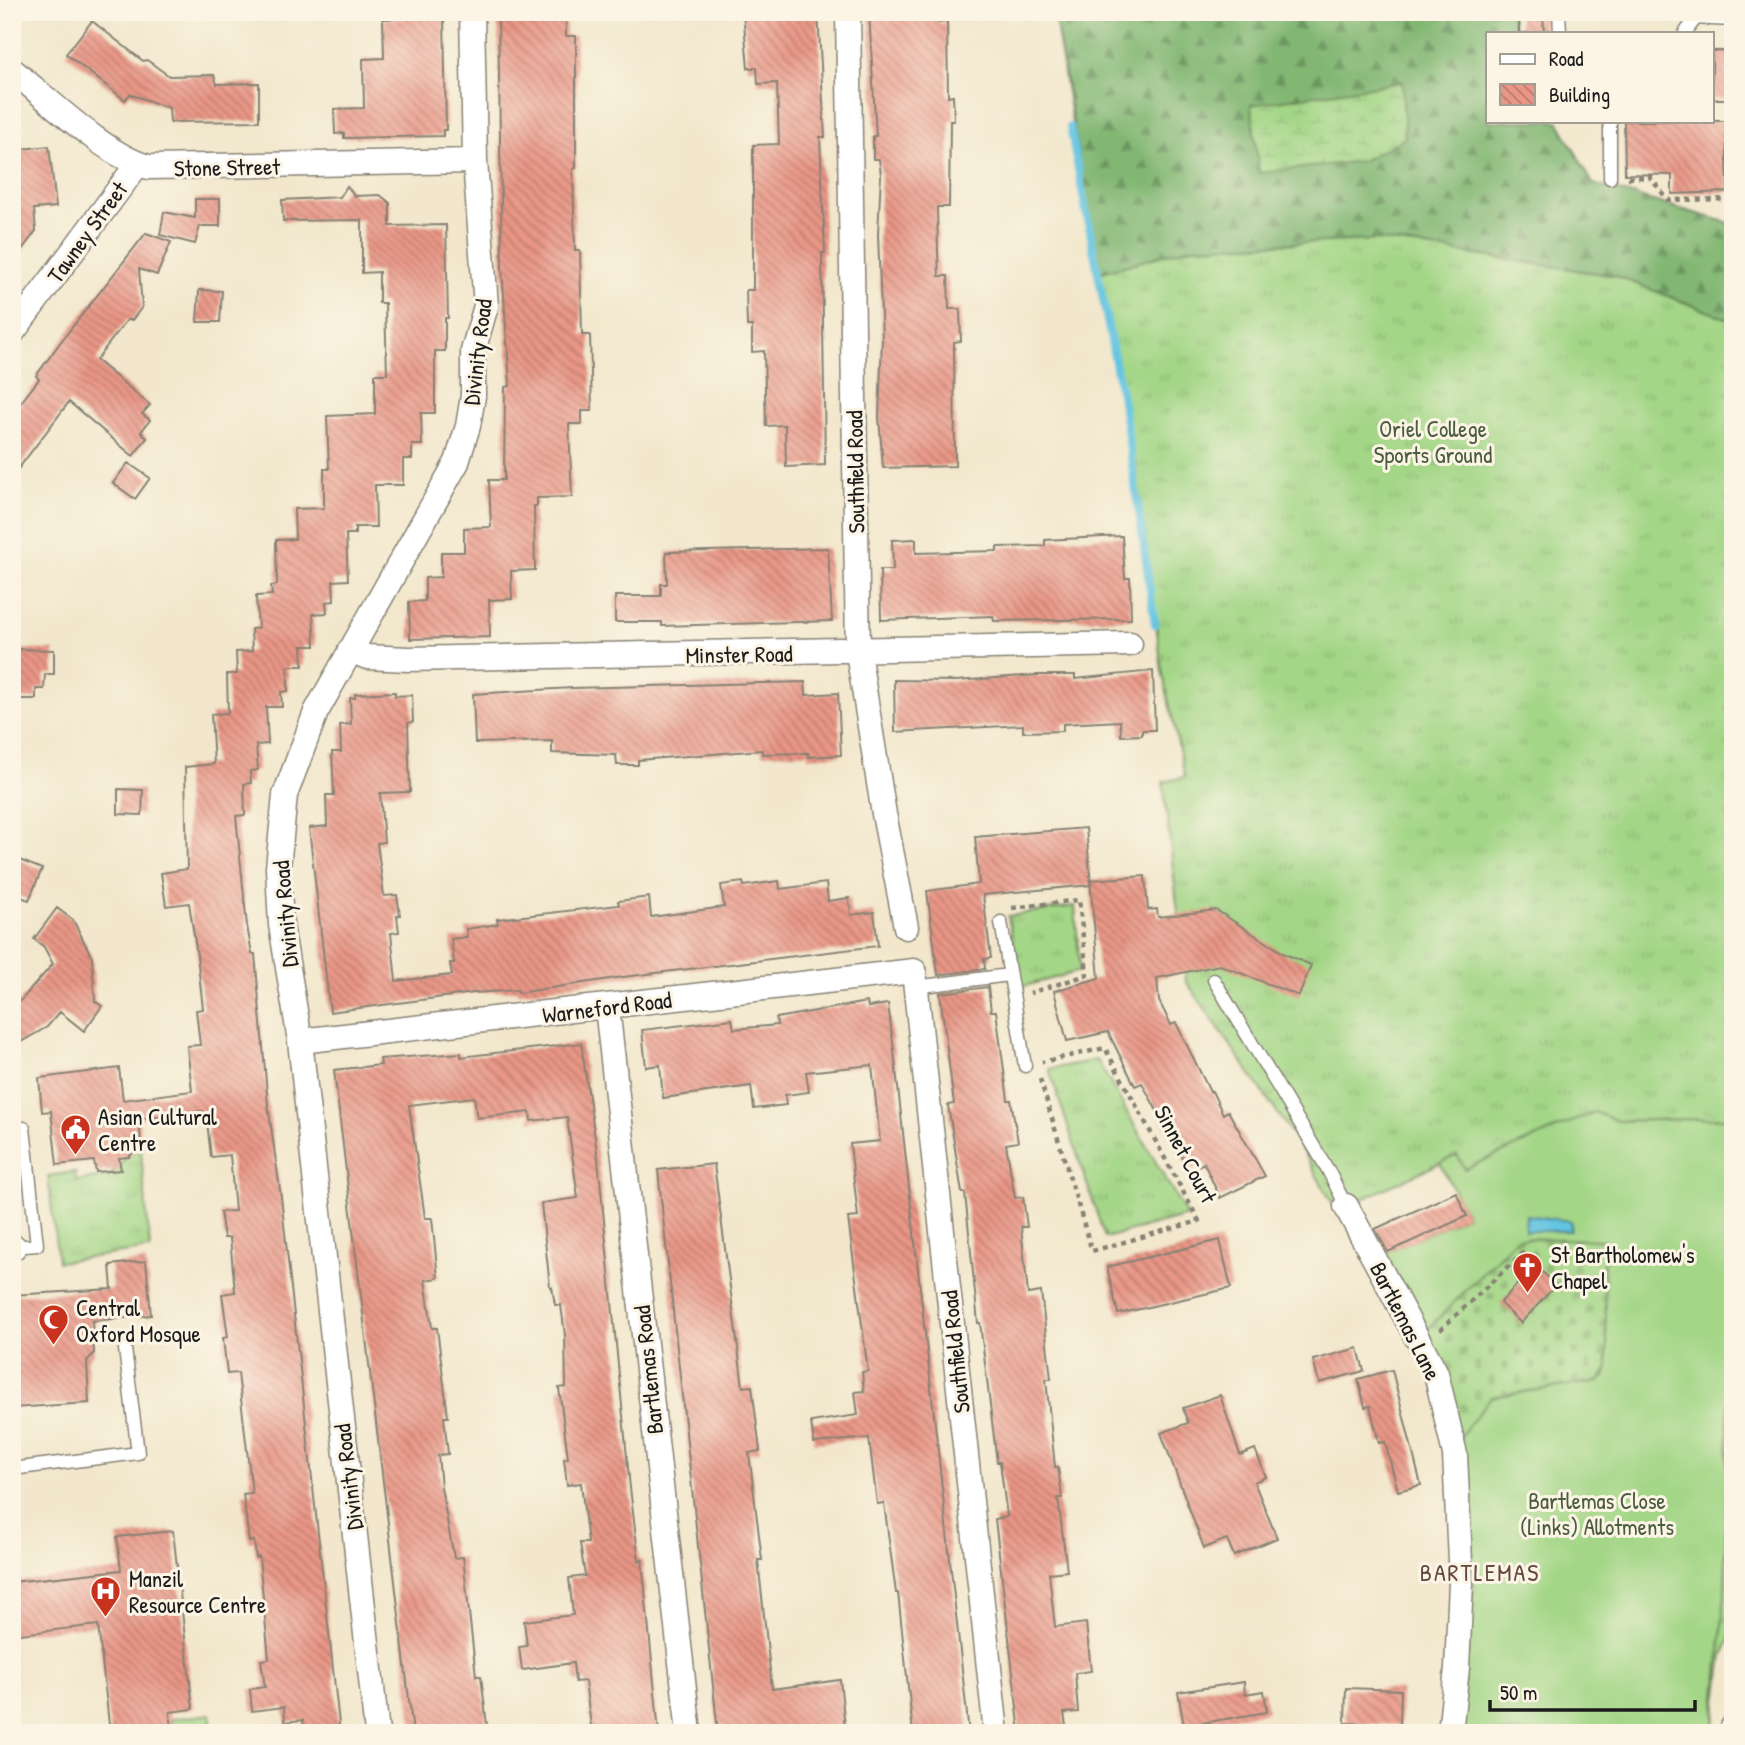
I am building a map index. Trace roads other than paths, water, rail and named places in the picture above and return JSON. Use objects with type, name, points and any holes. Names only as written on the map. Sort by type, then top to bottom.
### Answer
[{"type":"street","name":"Divinity Road","points":[[377,1733],[300,1041],[281,925],[278,868],[285,795],[316,712],[457,462],[468,426],[473,396],[473,352],[486,306],[475,161],[472,12]]},
{"type":"street","name":"Southfield Road","points":[[848,12],[858,652],[906,927]]},
{"type":"street","points":[[1691,20],[1733,14]]},
{"type":"street","name":"Stone Street","points":[[12,70],[115,152],[136,164],[159,168],[475,161]]},
{"type":"street","name":"Tawney Street","points":[[12,333],[136,164]]},
{"type":"street","name":"Minster Road","points":[[350,650],[367,657],[408,659],[858,652],[1130,644]]},
{"type":"street","name":"Southfield Road","points":[[914,979],[996,1733]]},
{"type":"street","name":"Warneford Road","points":[[300,1041],[607,1007],[914,979]]},
{"type":"street","name":"Bartlemas Road","points":[[607,1007],[689,1733]]},
{"type":"street","name":"Bartlemas Lane","points":[[1346,1206],[1436,1373],[1455,1454],[1461,1583],[1457,1668],[1450,1733]]},
{"type":"street","points":[[1732,1733],[1733,1727]]},
{"type":"lane","points":[[1559,12],[1560,32]]},
{"type":"lane","points":[[1610,122],[1610,178]]},
{"type":"lane","points":[[1001,922],[1013,998],[1030,1065]]},
{"type":"lane","points":[[914,979],[1009,975]]},
{"type":"lane","points":[[1214,981],[1328,1170],[1346,1206]]},
{"type":"lane","points":[[13,1248],[37,1245],[24,1128]]},
{"type":"lane","points":[[12,1469],[138,1453],[125,1349]]},
{"type":"water","points":[[1526,1215],[1571,1221],[1570,1231],[1525,1231]]},
{"type":"waterway","points":[[1070,127],[1124,409],[1155,624]]},
{"type":"place","name":"Asian Cultural Centre","points":[[75,1156]]},
{"type":"place","name":"St Bartholomew's Chapel","points":[[1528,1294]]},
{"type":"place","name":"Central Oxford Mosque","points":[[53,1347]]},
{"type":"place","name":"Manzil Resource Centre","points":[[106,1618]]},
{"type":"district","name":"BARTLEMAS","points":[[1480,1572]]},
{"type":"park label","name":"Oriel College Sports Ground","points":[[1433,441]]},
{"type":"park label","name":"Bartlemas Close (Links) Allotments","points":[[1597,1513]]}]
